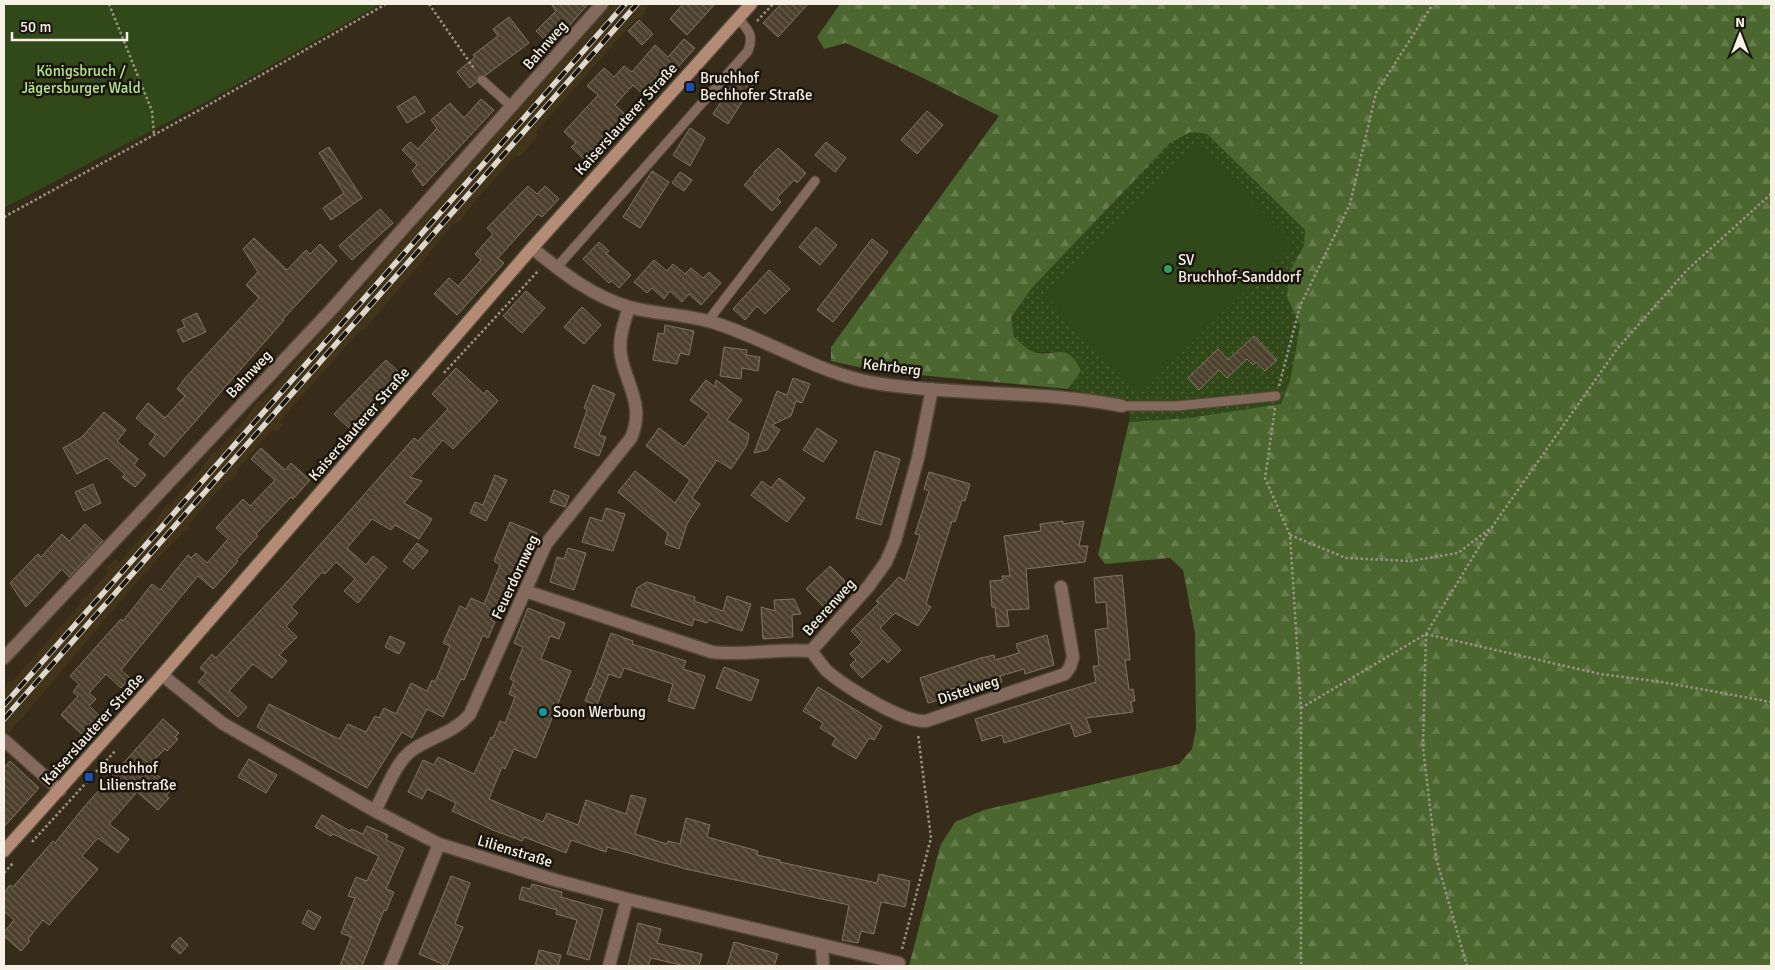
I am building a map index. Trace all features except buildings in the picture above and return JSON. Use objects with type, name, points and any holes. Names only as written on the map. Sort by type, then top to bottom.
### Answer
[{"type":"main road","name":"Kaiserslauterer Straße","points":[[4,851],[162,676],[532,248],[751,4]]},
{"type":"street","name":"Bahnweg","points":[[4,658],[331,310],[602,4]]},
{"type":"street","name":"Kehrberg","points":[[532,248],[591,291],[629,307],[708,321],[847,378],[881,384],[932,389],[1061,396],[1122,406]]},
{"type":"street","name":"Feuerdornweg","points":[[375,811],[404,757],[412,750],[462,724],[470,714],[553,533],[632,438],[638,412],[621,357],[620,342],[629,307]]},
{"type":"street","name":"Beerenweg","points":[[525,591],[712,652],[730,654],[771,649],[811,651],[868,587],[886,562],[895,540],[918,458],[932,389]]},
{"type":"street","name":"Distelweg","points":[[916,722],[926,721],[1065,674],[1070,667],[1073,657],[1061,587]]},
{"type":"street","points":[[811,651],[826,670],[851,688],[902,718],[916,722]]},
{"type":"street","name":"Lilienstraße","points":[[162,676],[222,724],[375,811],[439,844],[627,900],[822,947],[899,963]]},
{"type":"street","points":[[4,740],[60,790]]},
{"type":"street","points":[[390,966],[439,844]]},
{"type":"street","points":[[609,966],[627,900]]},
{"type":"street","points":[[822,947],[823,966]]},
{"type":"lane","points":[[552,264],[748,51],[752,40],[738,18]]},
{"type":"lane","points":[[482,80],[512,107]]},
{"type":"lane","points":[[708,321],[815,181]]},
{"type":"lane","name":"Kehrberg","points":[[1122,406],[1177,406],[1276,396]]},
{"type":"path","points":[[109,4],[152,112],[154,135]]},
{"type":"path","points":[[4,217],[386,4]]},
{"type":"path","points":[[429,4],[482,80]]},
{"type":"path","points":[[748,31],[773,4]]},
{"type":"path","points":[[1301,966],[1300,708],[1290,535],[1265,478],[1276,396],[1300,306],[1350,204],[1376,92],[1432,4]]},
{"type":"path","points":[[1300,708],[1426,634],[1492,527],[1617,349],[1687,270],[1771,194]]},
{"type":"path","points":[[443,374],[552,264]]},
{"type":"path","points":[[1290,535],[1346,558],[1410,561],[1458,553],[1492,527]]},
{"type":"path","points":[[1426,634],[1600,674],[1662,682],[1771,702]]},
{"type":"path","points":[[1426,634],[1423,747],[1436,858],[1467,966]]},
{"type":"path","points":[[899,963],[931,838],[916,722]]},
{"type":"path","points":[[30,845],[120,744]]},
{"type":"path","points":[[4,872],[17,859]]},
{"type":"shaded area","points":[[612,4],[650,4],[641,18],[637,18],[536,132],[538,135],[520,157],[516,155],[474,202],[461,220],[452,226],[365,329],[360,331],[280,421],[284,425],[276,432],[273,429],[238,469],[238,473],[233,479],[228,480],[188,525],[190,527],[186,532],[184,531],[152,565],[152,568],[143,575],[9,733],[4,729],[4,690],[7,686],[6,684],[10,680],[12,682],[81,603],[79,601],[83,597],[85,598],[109,571],[106,567],[115,559],[119,563],[157,519],[166,505],[171,503],[203,467],[212,453],[217,451],[248,416],[257,402],[262,400],[341,311],[342,305],[356,295]]},
{"type":"green space","name":"Königsbruch / Jägersburger Wald","points":[[4,4],[381,4],[206,102],[4,208]]},
{"type":"green space","points":[[840,4],[1771,4],[1771,966],[909,966],[940,846],[955,822],[984,810],[1179,764],[1192,749],[1196,729],[1195,633],[1183,570],[1170,558],[1105,564],[1098,555],[1129,422],[1189,418],[1281,404],[1290,381],[1300,326],[1287,297],[1289,272],[1304,246],[1305,230],[1207,134],[1191,132],[1170,143],[1031,289],[1011,318],[1014,337],[1029,349],[1042,353],[1066,353],[1076,362],[1081,371],[1068,389],[876,371],[831,361],[831,347],[999,116],[919,76],[846,43],[824,49],[817,37]]},
{"type":"green space","points":[[1191,132],[1207,134],[1305,230],[1304,246],[1289,272],[1287,297],[1300,326],[1290,381],[1281,404],[1189,418],[1129,422],[1129,402],[1068,389],[1081,371],[1062,352],[1033,352],[1014,337],[1011,319],[1031,289],[1170,143]]},
{"type":"green space","name":"SV Bruchhof-Sanddorf","points":[[1196,144],[1293,243],[1141,393],[1043,294]]},
{"type":"railway","points":[[4,705],[625,4]]},
{"type":"railway","points":[[4,719],[637,4]]},
{"type":"place","name":"Bruchhof Bechhofer Straße","points":[[690,87]]},
{"type":"place","name":"SV Bruchhof-Sanddorf","points":[[1168,269]]},
{"type":"place","name":"Soon Werbung","points":[[543,712]]},
{"type":"place","name":"Bruchhof Lilienstraße","points":[[89,777]]}]
